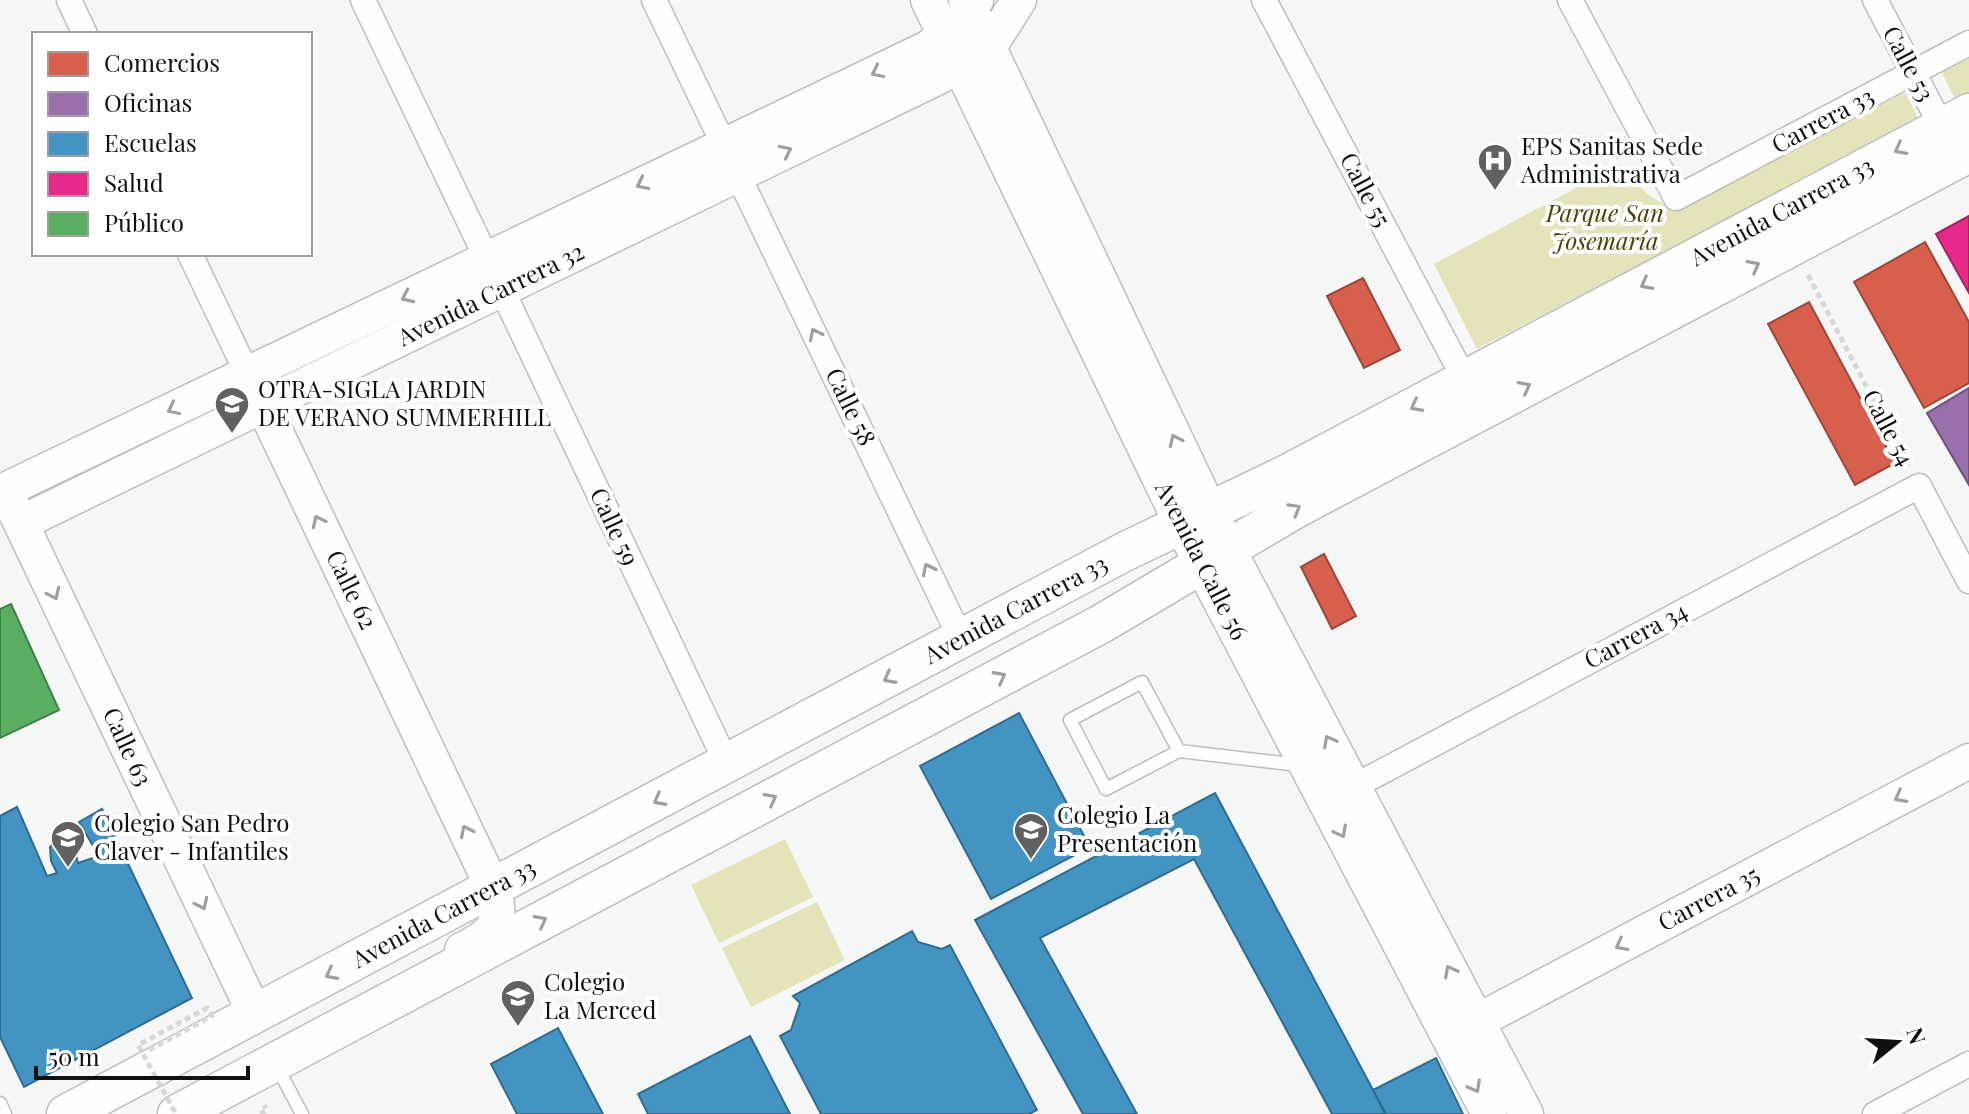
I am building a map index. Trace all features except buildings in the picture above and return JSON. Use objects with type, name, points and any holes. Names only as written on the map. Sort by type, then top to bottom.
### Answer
[{"type":"main road","name":"Avenida Carrera 33","points":[[66,1114],[961,639],[1195,517],[1285,475],[1955,120]]},
{"type":"main road","name":"Avenida Carrera 33","points":[[176,1114],[1101,624],[1297,508],[1969,153]]},
{"type":"street","points":[[69,0],[84,32]]},
{"type":"street","points":[[363,0],[487,259]]},
{"type":"street","name":"Calle 58","points":[[654,0],[961,639]]},
{"type":"street","name":"Avenida Calle 56","points":[[928,0],[1195,517],[1306,765],[1463,1029],[1526,1114]]},
{"type":"street","points":[[971,3],[953,52],[989,47],[1019,0]]},
{"type":"street","name":"Calle 55","points":[[1264,0],[1465,380]]},
{"type":"street","name":"Carrera 33","points":[[1570,0],[1676,198],[1969,43]]},
{"type":"street","name":"Calle 53","points":[[1875,0],[1913,73],[1955,120]]},
{"type":"street","name":"Avenida Calle 56","points":[[971,3],[1195,517]]},
{"type":"street","name":"Avenida Carrera 32","points":[[8,503],[263,406],[502,290],[731,160],[953,52]]},
{"type":"street","name":"Avenida Carrera 32","points":[[8,503],[247,373],[487,259],[731,160]]},
{"type":"street","name":"Calle 62","points":[[191,256],[493,888],[499,907],[493,929]]},
{"type":"street","name":"Calle 59","points":[[502,290],[727,764]]},
{"type":"street","name":"Calle 54","points":[[1919,486],[1969,581]]},
{"type":"street","name":"Carrera 34","points":[[1353,787],[1919,486]]},
{"type":"street","name":"Calle 63","points":[[8,503],[255,1014]]},
{"type":"street","name":"Avenida Calle 56","points":[[1214,556],[1353,787],[1463,1029],[1489,1114]]},
{"type":"street","name":"Carrera 35","points":[[1463,1029],[1969,761]]},
{"type":"street","name":"Avenida Carrera 33","points":[[341,1028],[351,1013],[372,997],[484,939],[493,929]]},
{"type":"street","points":[[1875,1114],[1969,1064]]},
{"type":"lane","points":[[1179,751],[1142,682],[1070,720],[1106,789],[1179,751],[1306,765]]},
{"type":"lane","points":[[274,1062],[302,1114]]},
{"type":"lane","points":[[0,1103],[5,1114]]},
{"type":"path","name":"Calle 54","points":[[1808,275],[1919,486]]},
{"type":"path","points":[[149,1050],[212,1016],[207,1008],[138,1045],[176,1114]]},
{"type":"green space","points":[[1969,58],[1969,97],[1957,103],[1942,73]]},
{"type":"green space","name":"Parque San Josemaría","points":[[1905,93],[1919,119],[1477,349],[1434,264],[1621,164],[1647,194],[1673,210]]},
{"type":"green space","points":[[785,839],[813,897],[719,943],[691,885]]},
{"type":"green space","points":[[817,902],[845,960],[751,1007],[722,948]]},
{"type":"place","name":"EPS Sanitas Sede Administrativa","points":[[1495,192]]},
{"type":"place","name":"OTRA-SIGLA JARDIN DE VERANO SUMMERHILL","points":[[232,435]]},
{"type":"place","name":"Colegio La Presentación","points":[[1031,861]]},
{"type":"place","name":"Colegio San Pedro Claver - Infantiles","points":[[68,869]]},
{"type":"place","name":"Colegio La Merced","points":[[518,1028]]}]
